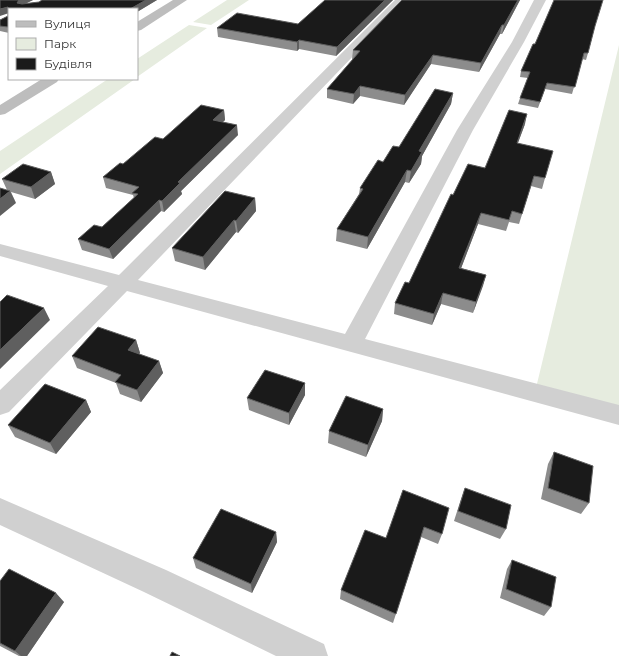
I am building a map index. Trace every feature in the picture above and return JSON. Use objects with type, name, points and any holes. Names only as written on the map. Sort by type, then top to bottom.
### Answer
[{"type":"street","points":[[138,26],[181,0]]},
{"type":"street","points":[[0,406],[401,0]]},
{"type":"street","points":[[351,344],[465,130],[518,42],[540,0]]},
{"type":"street","points":[[0,111],[50,80]]},
{"type":"street","points":[[0,250],[619,415]]},
{"type":"street","points":[[0,511],[155,581],[312,656]]},
{"type":"green space","points":[[227,0],[249,0],[211,25],[193,22]]},
{"type":"green space","points":[[189,25],[207,28],[138,76],[138,58]]},
{"type":"green space","points":[[619,45],[619,415],[535,392]]},
{"type":"green space","points":[[106,80],[134,80],[0,174],[0,151]]},
{"type":"building","points":[[0,0],[19,0],[17,3],[22,4],[39,2],[42,0],[146,0],[132,8],[8,7],[0,9]]},
{"type":"building","points":[[325,0],[385,0],[337,47],[299,40],[297,42],[217,28],[237,13],[298,24]]},
{"type":"building","points":[[402,0],[518,0],[481,63],[433,55],[405,95],[360,86],[354,94],[327,89],[360,51],[353,50]]},
{"type":"building","points":[[554,0],[603,0],[588,53],[584,53],[575,87],[547,83],[540,102],[520,98],[530,72],[521,71],[533,44],[535,44]]},
{"type":"building","points":[[8,16],[8,27],[0,26],[0,20]]},
{"type":"building","points":[[435,89],[453,93],[419,151],[422,152],[411,171],[407,170],[368,237],[337,229],[363,189],[360,188],[378,160],[383,162],[393,146],[399,147]]},
{"type":"building","points":[[201,105],[224,110],[213,120],[237,125],[178,182],[180,183],[162,201],[159,200],[109,249],[78,239],[94,225],[102,227],[138,194],[132,193],[139,187],[103,177],[120,163],[123,164],[155,137],[163,139]]},
{"type":"building","points":[[509,110],[527,114],[517,143],[553,151],[545,178],[534,176],[522,214],[512,211],[509,220],[481,213],[459,268],[486,275],[476,302],[443,293],[434,314],[395,303],[405,282],[409,283],[451,194],[453,195],[468,164],[485,168]]},
{"type":"building","points":[[23,164],[51,172],[31,187],[2,179]]},
{"type":"building","points":[[0,188],[10,191],[0,199]]},
{"type":"building","points":[[225,191],[255,198],[236,221],[234,220],[203,257],[172,248]]},
{"type":"building","points":[[7,295],[44,308],[0,350],[0,302]]},
{"type":"building","points":[[98,327],[136,340],[128,350],[159,361],[137,390],[115,382],[121,375],[72,356]]},
{"type":"building","points":[[265,370],[305,383],[289,413],[247,398]]},
{"type":"building","points":[[45,384],[86,400],[50,443],[8,425]]},
{"type":"building","points":[[346,396],[383,409],[368,445],[329,431]]},
{"type":"building","points":[[554,452],[593,466],[589,503],[548,488]]},
{"type":"building","points":[[465,488],[511,505],[506,529],[458,511]]},
{"type":"building","points":[[403,490],[449,508],[442,534],[424,527],[396,614],[341,590],[365,530],[386,538]]},
{"type":"building","points":[[221,509],[276,532],[251,584],[193,558]]},
{"type":"building","points":[[512,560],[556,577],[551,607],[506,589]]},
{"type":"building","points":[[9,569],[56,593],[15,651],[0,643],[0,581]]},
{"type":"building","points":[[172,652],[180,656],[170,656]]}]
